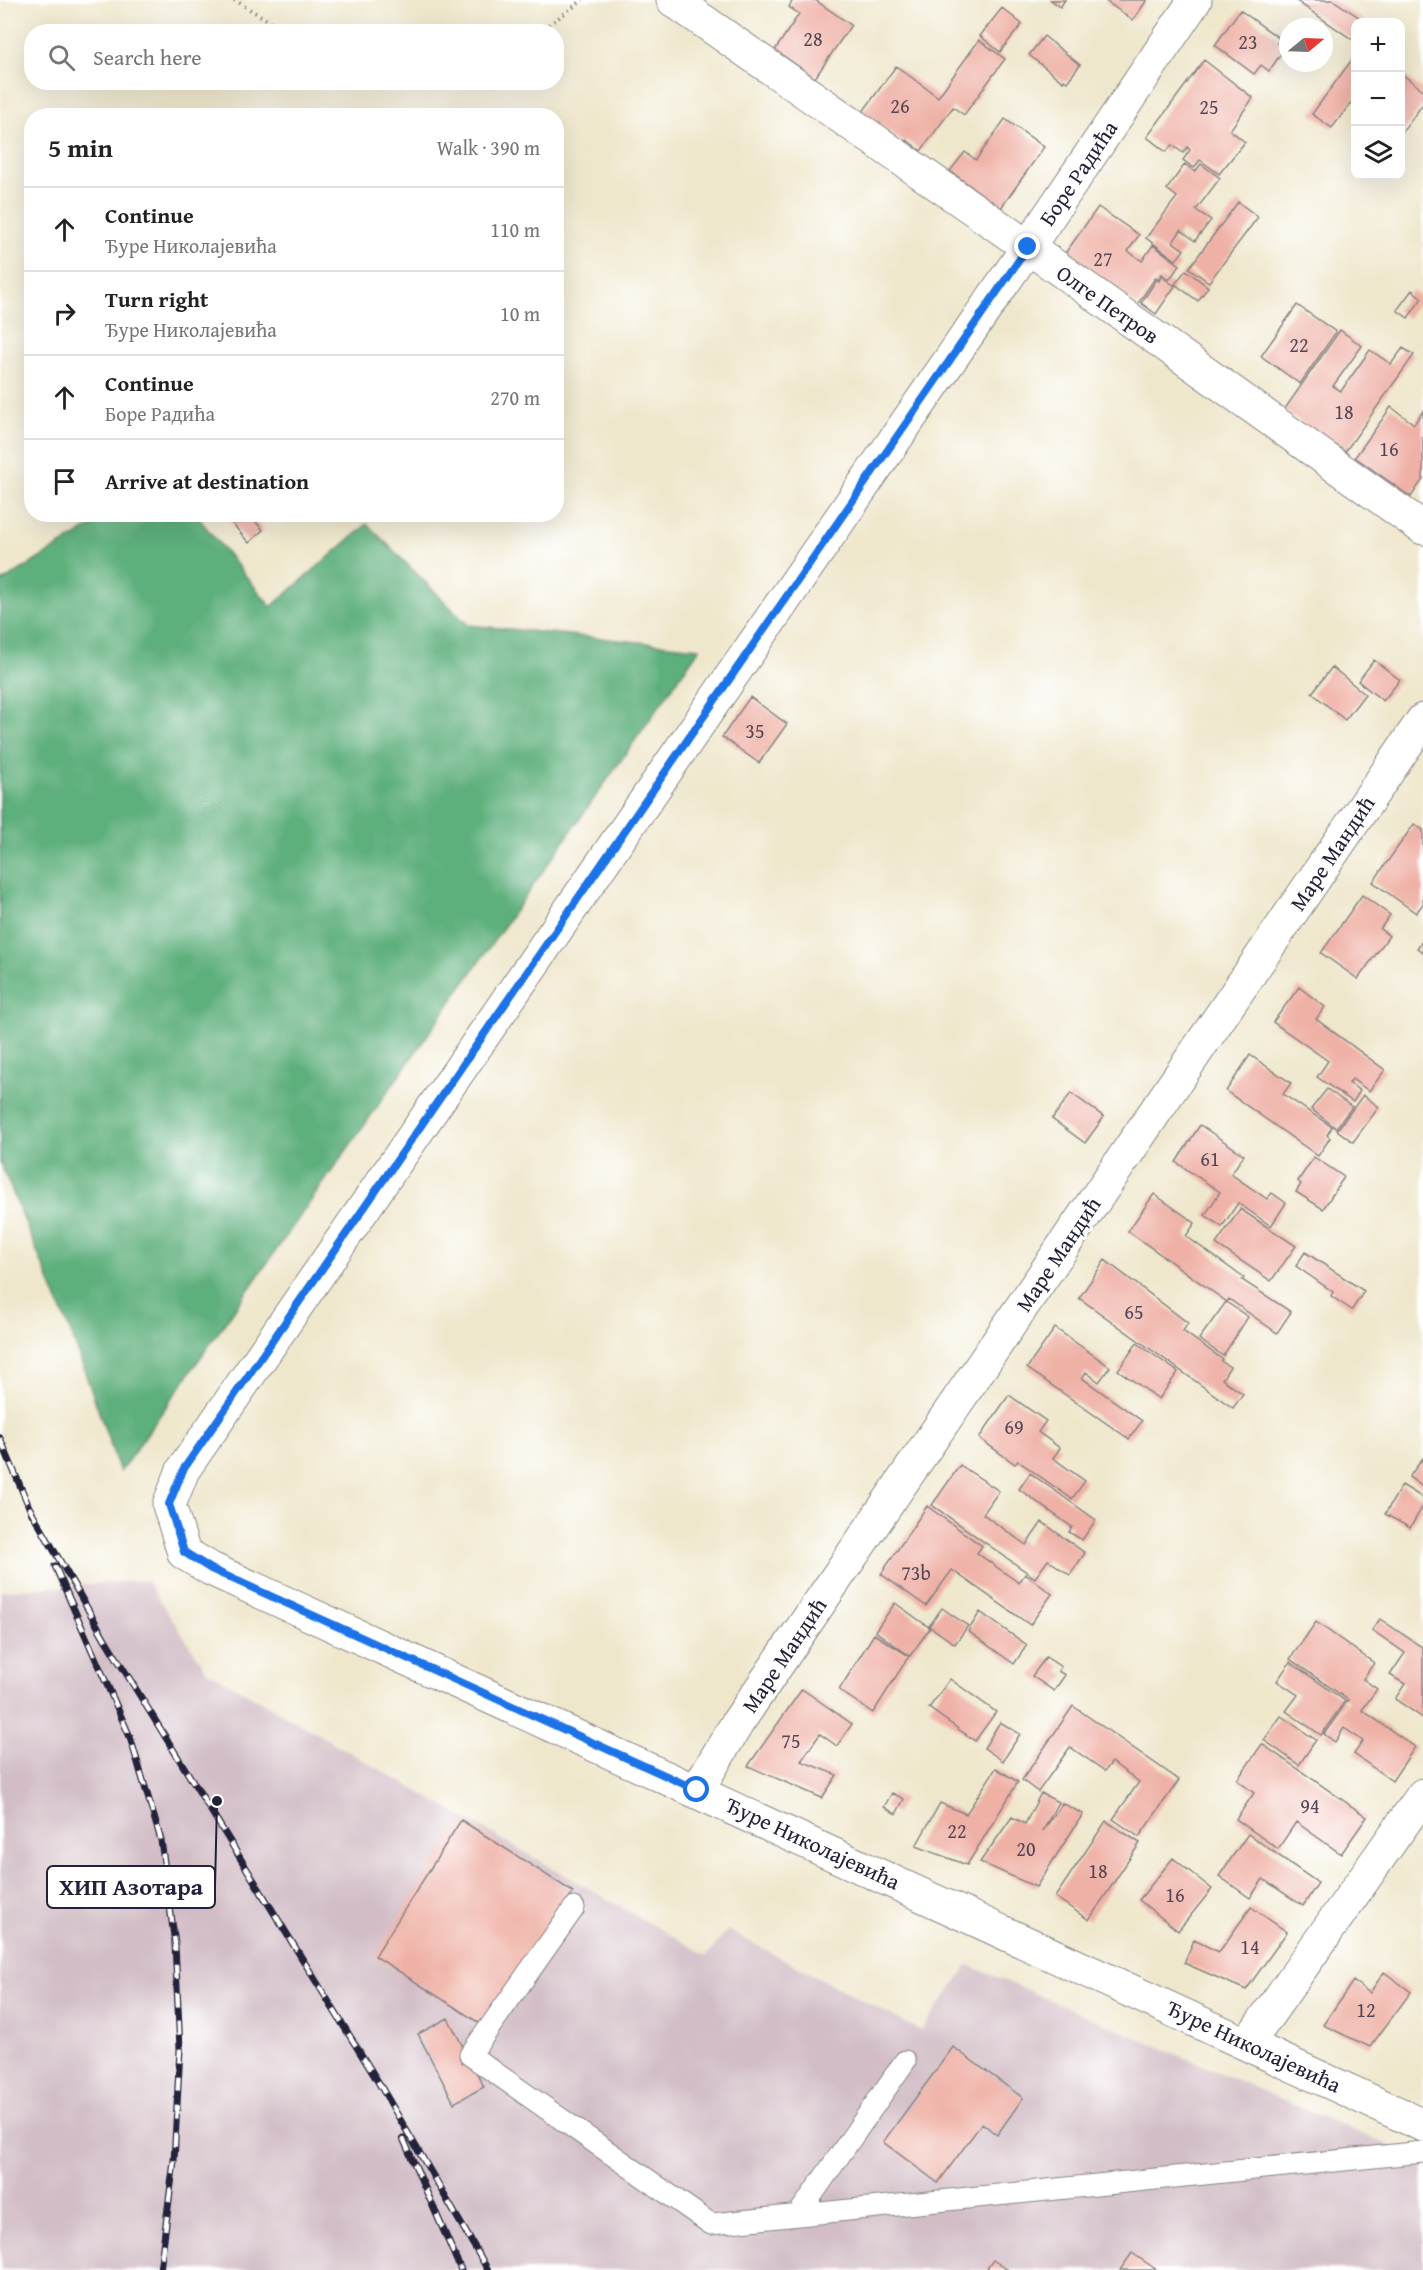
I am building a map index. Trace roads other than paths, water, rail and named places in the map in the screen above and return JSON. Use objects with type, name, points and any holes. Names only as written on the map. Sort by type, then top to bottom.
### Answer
[{"type":"street","name":"Олге Петров","points":[[673,0],[1028,247],[1423,528]]},
{"type":"street","name":"Боре Радића","points":[[183,1470],[1028,247],[1195,0]]},
{"type":"street","name":"Маре Мандић","points":[[697,1790],[738,1722],[1423,720]]},
{"type":"street","name":"Ђуре Николајевића","points":[[183,1470],[169,1504],[184,1552],[211,1569],[1423,2125]]},
{"type":"street","points":[[1248,2043],[1423,1795]]},
{"type":"lane","points":[[574,1908],[470,2055],[711,2224],[1423,2152]]},
{"type":"lane","points":[[798,2215],[905,2061]]},
{"type":"railway","points":[[0,1438],[32,1514]]},
{"type":"railway","points":[[29,1507],[105,1639],[377,2080],[488,2270]]},
{"type":"railway","points":[[55,1566],[130,1737],[161,1840],[175,1944],[180,2049],[174,2161],[160,2270]]},
{"type":"railway","points":[[403,2138],[461,2270]]},
{"type":"place","name":"ХИП Азотара","points":[[217,1801]]}]
